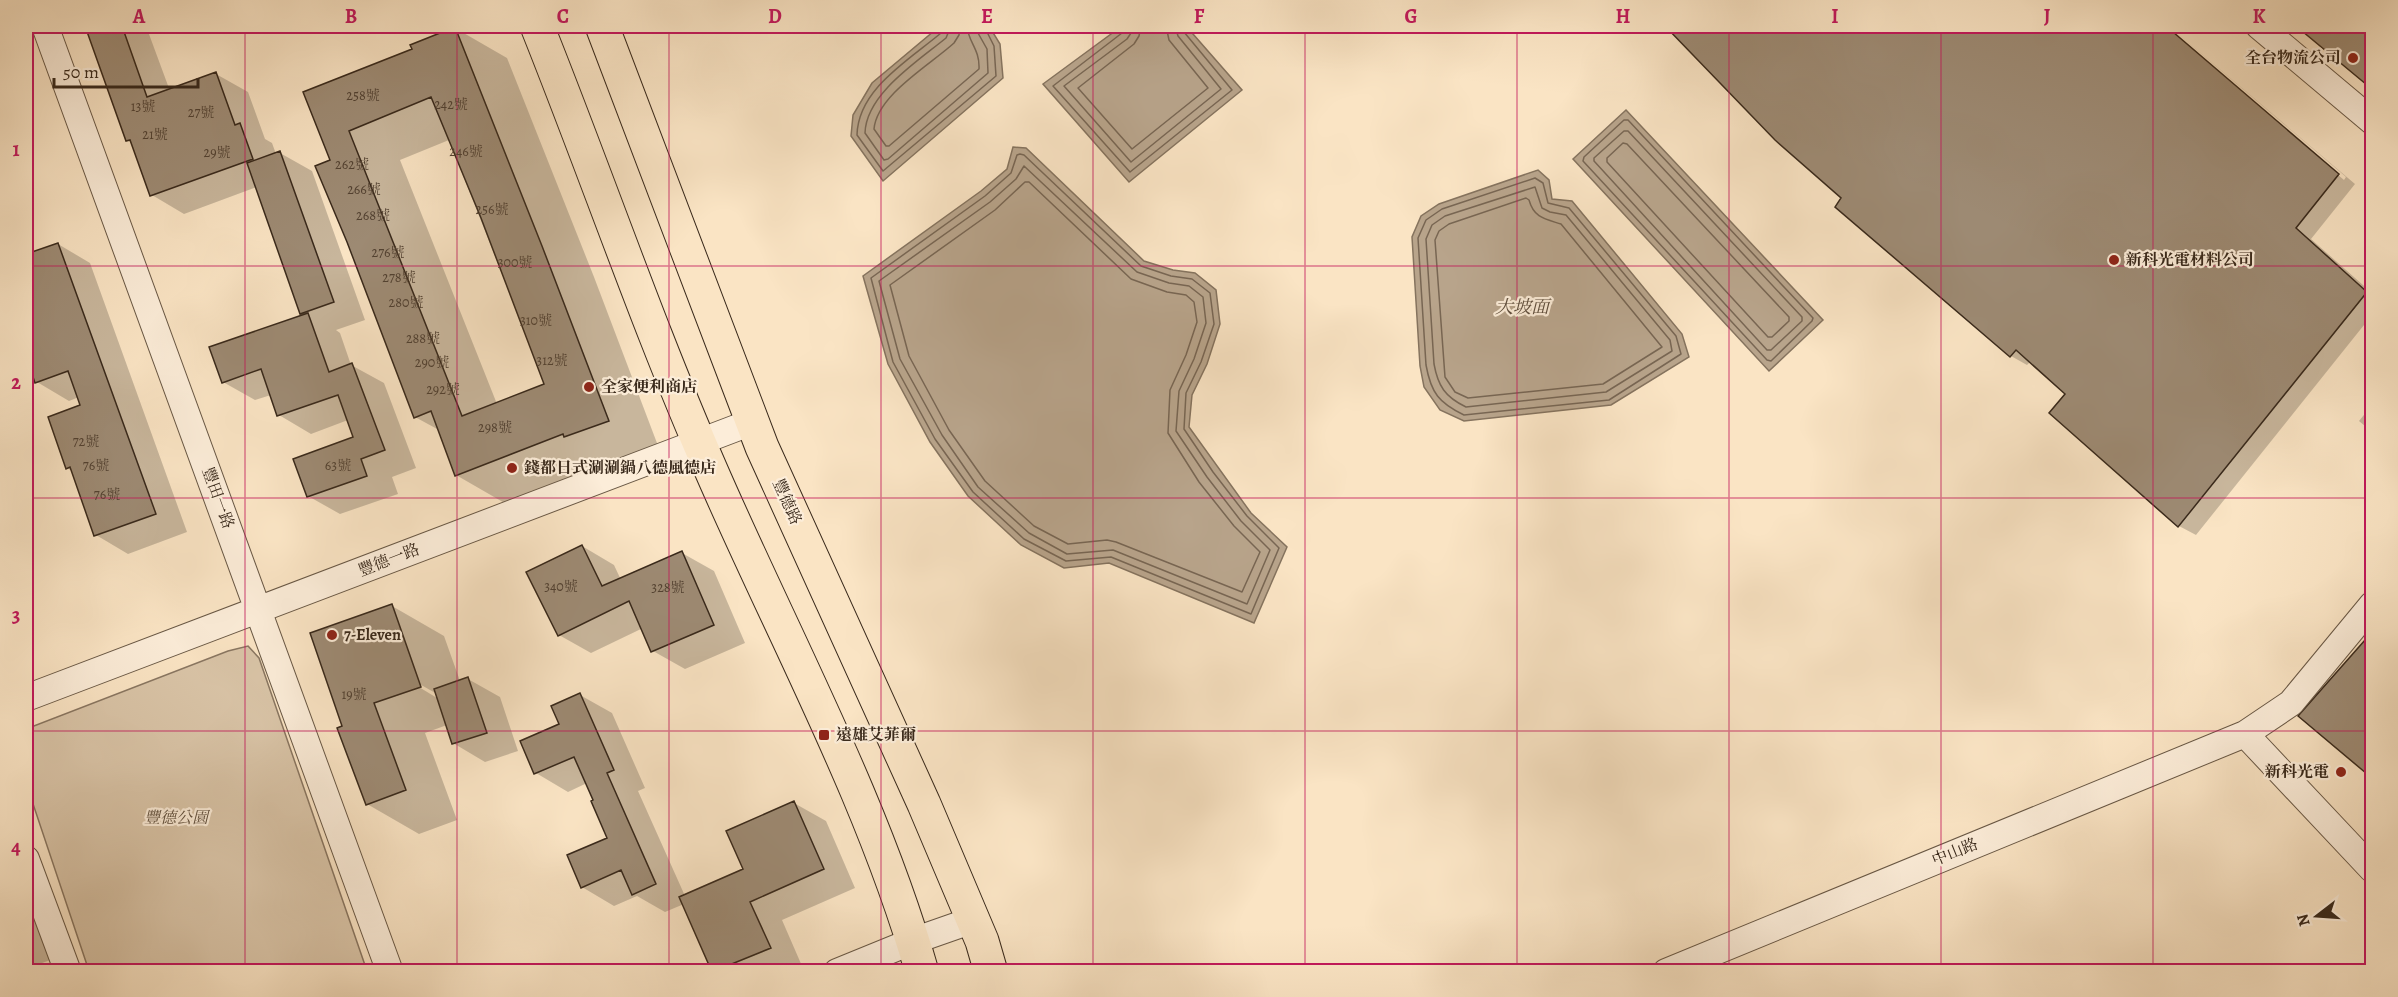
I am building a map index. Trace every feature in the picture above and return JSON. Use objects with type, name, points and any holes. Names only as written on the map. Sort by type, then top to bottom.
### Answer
[{"type":"main road","points":[[537,26],[699,443],[850,778],[900,903],[922,972]]},
{"type":"main road","name":"豐德路","points":[[602,26],[752,422],[924,804],[982,944]]},
{"type":"street","name":"豐田一路","points":[[45,26],[390,972]]},
{"type":"street","points":[[2259,26],[2373,121]]},
{"type":"street","name":"豐德一路","points":[[26,698],[752,422]]},
{"type":"street","name":"中山路","points":[[1666,972],[2245,734],[2291,703],[2373,605]]},
{"type":"street","points":[[2245,734],[2373,869]]},
{"type":"street","points":[[26,859],[68,972]]},
{"type":"street","points":[[837,972],[913,941],[982,944],[1003,972]]},
{"type":"green space","name":"豐德公園","points":[[248,646],[259,658],[367,971],[89,971],[26,783],[26,729],[228,651]]},
{"type":"water","points":[[940,26],[989,26],[1000,44],[1003,78],[883,181],[851,136],[853,115],[872,83]]},
{"type":"water","points":[[1122,26],[1186,26],[1242,90],[1129,182],[1043,84]]},
{"type":"water","points":[[1626,110],[1823,320],[1769,371],[1573,159]]},
{"type":"water","points":[[1013,147],[1026,148],[1144,261],[1173,270],[1195,273],[1216,290],[1220,324],[1207,364],[1192,395],[1189,427],[1251,513],[1287,547],[1254,623],[1109,563],[1064,568],[1021,545],[968,496],[930,442],[888,364],[863,276],[981,191],[1007,169]]},
{"type":"water","name":"大坡面","points":[[1538,170],[1549,180],[1552,199],[1572,201],[1682,334],[1689,357],[1611,405],[1464,421],[1440,410],[1424,387],[1420,366],[1412,237],[1421,216],[1439,204]]},
{"type":"building","points":[[85,26],[122,26],[147,97],[216,72],[235,125],[240,123],[253,159],[150,196],[130,140],[126,141]]},
{"type":"building","name":"新科光電材料公司","points":[[1665,26],[2166,26],[2339,174],[2296,228],[2367,292],[2178,527],[2049,413],[2065,394],[2016,350],[2010,357],[1835,207],[1841,198],[1775,140]]},
{"type":"building","name":"全台物流公司","points":[[2296,26],[2373,26],[2373,90]]},
{"type":"building","points":[[455,27],[609,421],[564,437],[563,434],[455,476],[431,411],[414,418],[347,242],[315,166],[330,160],[303,92],[412,49],[410,45]],"holes":[[[431,97],[481,218],[544,384],[462,416],[349,131]]]},
{"type":"building","points":[[280,151],[334,302],[300,314],[247,163]]},
{"type":"building","points":[[58,243],[156,514],[94,536],[70,467],[66,469],[48,417],[80,405],[68,371],[35,383],[26,356],[26,254]]},
{"type":"building","points":[[308,313],[329,372],[352,363],[385,450],[361,459],[367,476],[307,497],[293,459],[353,437],[338,395],[277,416],[261,369],[222,383],[209,347]]},
{"type":"building","points":[[582,545],[602,586],[682,551],[714,625],[651,652],[629,601],[558,636],[526,572]]},
{"type":"building","points":[[392,604],[421,687],[374,703],[406,790],[366,805],[337,728],[342,726],[310,633]]},
{"type":"building","points":[[2373,631],[2373,779],[2298,716]]},
{"type":"building","points":[[468,677],[487,733],[452,744],[434,689]]},
{"type":"building","points":[[580,693],[614,770],[607,773],[656,884],[632,895],[621,870],[581,888],[567,855],[607,838],[591,801],[593,800],[574,757],[534,774],[520,741],[559,724],[551,706]]},
{"type":"building","points":[[794,801],[824,869],[750,902],[771,948],[712,972],[679,897],[743,869],[726,831]]},
{"type":"place","name":"全台物流公司","points":[[2353,58]]},
{"type":"place","name":"新科光電材料公司","points":[[2114,260]]},
{"type":"place","name":"全家便利商店","points":[[589,387]]},
{"type":"place","name":"錢都日式涮涮鍋八德風德店","points":[[512,468]]},
{"type":"place","name":"7-Eleven","points":[[332,635]]},
{"type":"place","name":"遠雄艾菲爾","points":[[824,735]]},
{"type":"place","name":"新科光電","points":[[2341,772]]}]
